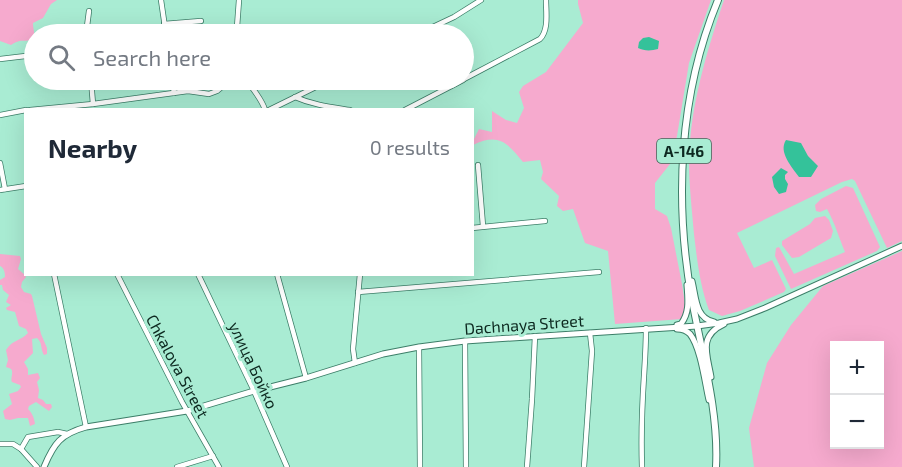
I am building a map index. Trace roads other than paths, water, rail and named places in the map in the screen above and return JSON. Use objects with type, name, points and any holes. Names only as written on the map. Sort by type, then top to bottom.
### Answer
[{"type":"highway","name":"А-146","points":[[716,467],[716,432],[685,254],[682,205],[684,138],[691,94],[701,49],[718,0]]},
{"type":"main road","points":[[716,432],[706,344],[709,334],[716,328],[902,246]]},
{"type":"main road","points":[[685,254],[699,312],[706,320],[713,322],[737,319]]},
{"type":"main road","points":[[666,327],[681,324],[686,318],[688,303],[685,254]]},
{"type":"main road","name":"Dachnaya Street","points":[[67,434],[86,427],[187,411],[383,354],[419,347],[465,341],[697,326],[737,319]]},
{"type":"main road","points":[[666,327],[683,330],[690,334],[699,352],[716,432]]},
{"type":"main road","points":[[44,467],[57,442],[67,434]]},
{"type":"street","points":[[161,0],[164,24],[201,21]]},
{"type":"street","points":[[237,24],[239,0]]},
{"type":"street","points":[[438,24],[481,0]]},
{"type":"street","points":[[474,73],[544,36],[546,0]]},
{"type":"street","points":[[87,24],[88,11]]},
{"type":"street","points":[[0,59],[24,56]]},
{"type":"street","points":[[92,90],[93,104]]},
{"type":"street","points":[[61,108],[188,91],[209,94],[218,90]]},
{"type":"street","points":[[254,90],[266,108]]},
{"type":"street","points":[[271,108],[309,90]]},
{"type":"street","points":[[409,108],[442,90]]},
{"type":"street","points":[[295,97],[306,102],[338,108]]},
{"type":"street","points":[[0,115],[24,111]]},
{"type":"street","points":[[0,163],[2,189],[24,186]]},
{"type":"street","points":[[478,165],[483,226]]},
{"type":"street","points":[[474,228],[545,221]]},
{"type":"street","points":[[358,292],[599,272]]},
{"type":"street","points":[[54,276],[86,427]]},
{"type":"street","name":"Chkalova Street","points":[[118,276],[187,411],[219,467]]},
{"type":"street","name":"улица Бойко","points":[[199,276],[255,391],[287,467]]},
{"type":"street","points":[[277,276],[306,378]]},
{"type":"street","points":[[355,363],[353,349],[360,276]]},
{"type":"street","points":[[642,467],[641,434],[646,328]]},
{"type":"street","points":[[584,467],[592,351],[590,333]]},
{"type":"street","points":[[527,467],[535,336]]},
{"type":"street","points":[[465,341],[466,467]]},
{"type":"street","points":[[419,347],[420,467]]},
{"type":"street","points":[[21,449],[28,437],[58,432],[67,434]]},
{"type":"street","points":[[0,444],[13,444],[21,449],[37,467]]},
{"type":"street","points":[[177,467],[213,456]]}]
